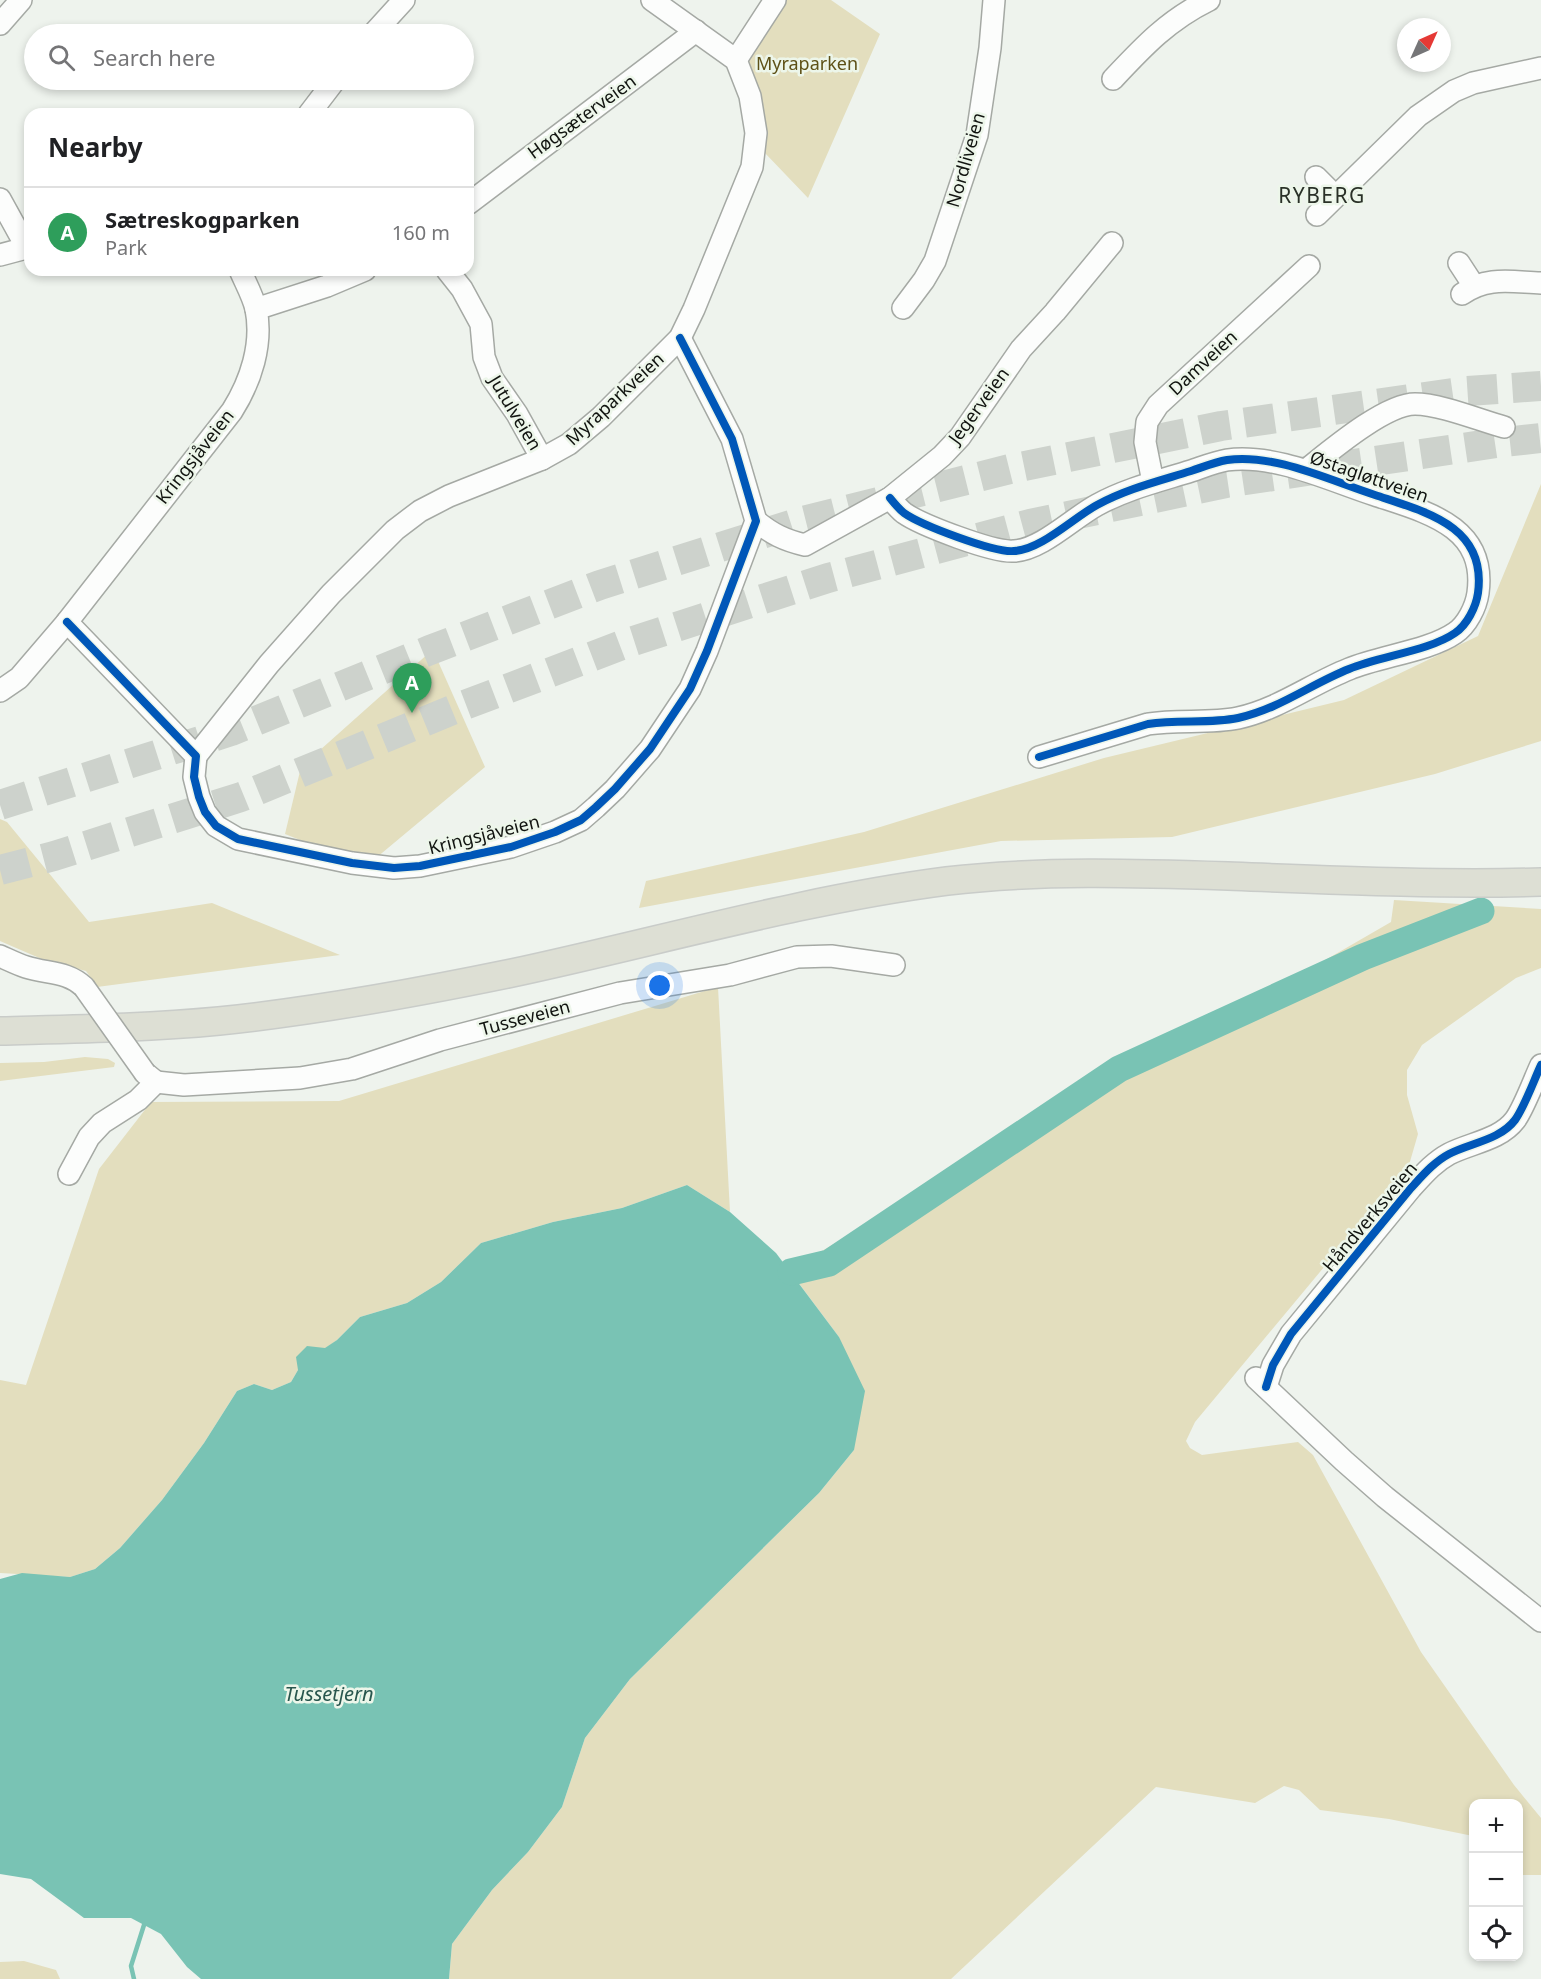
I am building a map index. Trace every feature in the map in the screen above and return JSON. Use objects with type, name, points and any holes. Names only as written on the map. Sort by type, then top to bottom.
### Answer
[{"type":"main road","points":[[0,1031],[91,1029],[205,1022],[331,1006],[512,973],[840,898],[953,881],[1033,874],[1134,873],[1452,882],[1541,882]]},
{"type":"street","points":[[0,24],[21,0]]},
{"type":"street","points":[[382,24],[404,0]]},
{"type":"street","points":[[652,0],[736,60],[775,0]]},
{"type":"street","name":"Nordliveien","points":[[903,309],[935,261],[977,135],[990,48],[994,0]]},
{"type":"street","points":[[1113,79],[1154,36],[1173,21],[1209,0]]},
{"type":"street","name":"Høgsæterveien","points":[[474,199],[696,31]]},
{"type":"street","name":"Myraparkveien","points":[[196,756],[268,664],[330,594],[395,530],[420,511],[449,496],[542,459],[569,444],[601,417],[680,338],[752,167],[756,134],[750,96],[736,60]]},
{"type":"street","points":[[1317,214],[1418,116],[1454,91],[1473,83],[1541,68]]},
{"type":"street","points":[[314,108],[327,90]]},
{"type":"street","points":[[1316,177],[1335,196]]},
{"type":"street","points":[[0,199],[24,241]]},
{"type":"street","name":"Jegerveien","points":[[756,520],[772,534],[790,542],[806,545],[890,498],[942,456],[960,437],[1021,349],[1112,243]]},
{"type":"street","points":[[0,255],[24,249]]},
{"type":"street","points":[[1459,263],[1468,290],[1495,281],[1541,284]]},
{"type":"street","name":"Damveien","points":[[1153,482],[1145,442],[1147,422],[1158,405],[1309,266]]},
{"type":"street","name":"Kringsjåveien","points":[[0,691],[20,678],[67,622],[232,411],[242,394],[253,366],[256,350],[256,309],[242,276]]},
{"type":"street","points":[[256,309],[351,276]]},
{"type":"street","name":"Jutulveien","points":[[452,276],[462,289],[481,324],[484,357],[492,378],[517,414],[542,459]]},
{"type":"street","points":[[680,338],[732,439],[756,520]]},
{"type":"street","name":"Østagløttveien","points":[[1306,470],[1359,430],[1400,406],[1415,404],[1432,406],[1504,427]]},
{"type":"street","name":"Østagløttveien","points":[[890,498],[903,512],[921,522],[993,549],[1015,552],[1038,543],[1120,493],[1227,460],[1259,461],[1306,470],[1421,510],[1461,533],[1470,544],[1478,564],[1480,580],[1477,599],[1464,625],[1454,634],[1439,641],[1351,668],[1291,700],[1268,709],[1236,718],[1165,721],[1148,724],[1039,757]]},
{"type":"street","name":"Kringsjåveien","points":[[196,756],[194,777],[199,797],[216,826],[238,839],[289,851],[394,868],[420,866],[511,847],[555,832],[581,820],[615,789],[650,749],[675,714],[690,689],[707,651],[756,520]]},
{"type":"street","points":[[67,622],[196,756]]},
{"type":"street","points":[[0,956],[27,967],[65,975],[76,980],[84,987],[150,1077],[138,1100],[102,1123],[88,1137],[69,1174]]},
{"type":"street","name":"Tusseveien","points":[[150,1077],[184,1085],[300,1078],[352,1069],[440,1040],[620,993],[730,975],[797,957],[831,956],[894,965]]},
{"type":"street","name":"Håndverksveien","points":[[1541,1065],[1515,1120],[1500,1133],[1450,1153],[1427,1171],[1291,1334],[1260,1382],[1385,1497],[1541,1621]]},
{"type":"green space","name":"Myraparken","points":[[782,0],[831,0],[880,34],[808,198],[764,152],[762,102],[749,63],[751,54]]},
{"type":"green space","points":[[1541,484],[1541,741],[1435,774],[1172,837],[1001,841],[639,908],[646,881],[864,832],[1104,758],[1344,700],[1478,636]]},
{"type":"green space","points":[[430,652],[437,659],[485,767],[376,858],[299,843],[300,840],[285,834],[301,767]]},
{"type":"green space","points":[[0,819],[7,822],[89,922],[212,903],[340,955],[97,987],[86,971],[44,960],[0,941]]},
{"type":"green space","points":[[1394,900],[1541,909],[1541,968],[1516,978],[1422,1045],[1407,1070],[1407,1095],[1418,1134],[1409,1165],[1195,1422],[1186,1441],[1190,1448],[1202,1455],[1298,1442],[1313,1455],[1421,1652],[1514,1785],[1541,1818],[1541,1875],[1523,1875],[1523,1799],[1469,1799],[1469,1835],[1389,1819],[1320,1810],[1299,1790],[1284,1786],[1255,1803],[1156,1787],[951,1979],[449,1979],[452,1944],[492,1890],[528,1852],[562,1807],[585,1738],[630,1679],[819,1493],[854,1450],[839,1337],[789,1270],[1391,922]]},
{"type":"green space","points":[[718,987],[730,1212],[687,1185],[622,1208],[553,1222],[481,1243],[441,1282],[407,1303],[360,1317],[337,1340],[298,1370],[291,1382],[272,1390],[254,1384],[237,1391],[204,1443],[162,1500],[120,1548],[95,1569],[70,1577],[0,1573],[0,1380],[26,1385],[99,1169],[151,1102],[339,1101]]},
{"type":"green space","points":[[85,1057],[108,1059],[115,1063],[114,1067],[0,1081],[0,1063],[44,1062]]},
{"type":"green space","points":[[24,1961],[56,1970],[60,1979],[0,1979],[0,1962]]},
{"type":"water","name":"Tussetjern","points":[[687,1185],[730,1212],[776,1253],[839,1337],[865,1391],[854,1450],[819,1493],[630,1679],[585,1738],[562,1807],[528,1852],[492,1890],[452,1944],[449,1979],[201,1979],[187,1967],[161,1934],[131,1918],[84,1918],[31,1879],[0,1874],[0,1579],[22,1573],[70,1577],[95,1569],[120,1548],[162,1500],[204,1443],[237,1391],[254,1384],[272,1390],[291,1382],[298,1370],[296,1357],[307,1346],[325,1348],[337,1340],[360,1317],[407,1303],[441,1282],[481,1243],[553,1222],[622,1208]]},
{"type":"waterway","points":[[791,1272],[829,1263],[1119,1069],[1363,957],[1481,911]]},
{"type":"waterway","points":[[134,1979],[131,1966],[144,1925]]},
{"type":"tunnel","points":[[0,805],[231,731],[430,650],[600,585],[803,521],[1010,469],[1221,426],[1467,391],[1541,386]]},
{"type":"tunnel","points":[[0,870],[54,856],[241,797],[457,708],[630,642],[828,578],[1030,524],[1226,483],[1541,438]]},
{"type":"cycle path","points":[[67,622],[196,756],[194,777],[205,812],[216,826],[238,839],[352,863],[394,868],[420,866],[511,847],[555,832],[581,820],[615,789],[650,749],[690,689],[707,651],[756,521],[732,439],[680,338]]},
{"type":"cycle path","points":[[890,498],[904,513],[926,524],[991,548],[1014,551],[1046,539],[1108,499],[1222,461],[1245,459],[1283,464],[1414,508],[1449,525],[1463,537],[1473,552],[1478,570],[1478,593],[1475,604],[1463,625],[1444,639],[1349,669],[1253,714],[1227,720],[1148,724],[1039,757]]},
{"type":"cycle path","points":[[1266,1387],[1273,1365],[1291,1334],[1411,1188],[1444,1157],[1493,1137],[1509,1127],[1522,1108],[1541,1065]]},
{"type":"place","name":"Sætreskogparken","points":[[412,713]]},
{"type":"district","name":"RYBERG","points":[[1322,196]]}]
